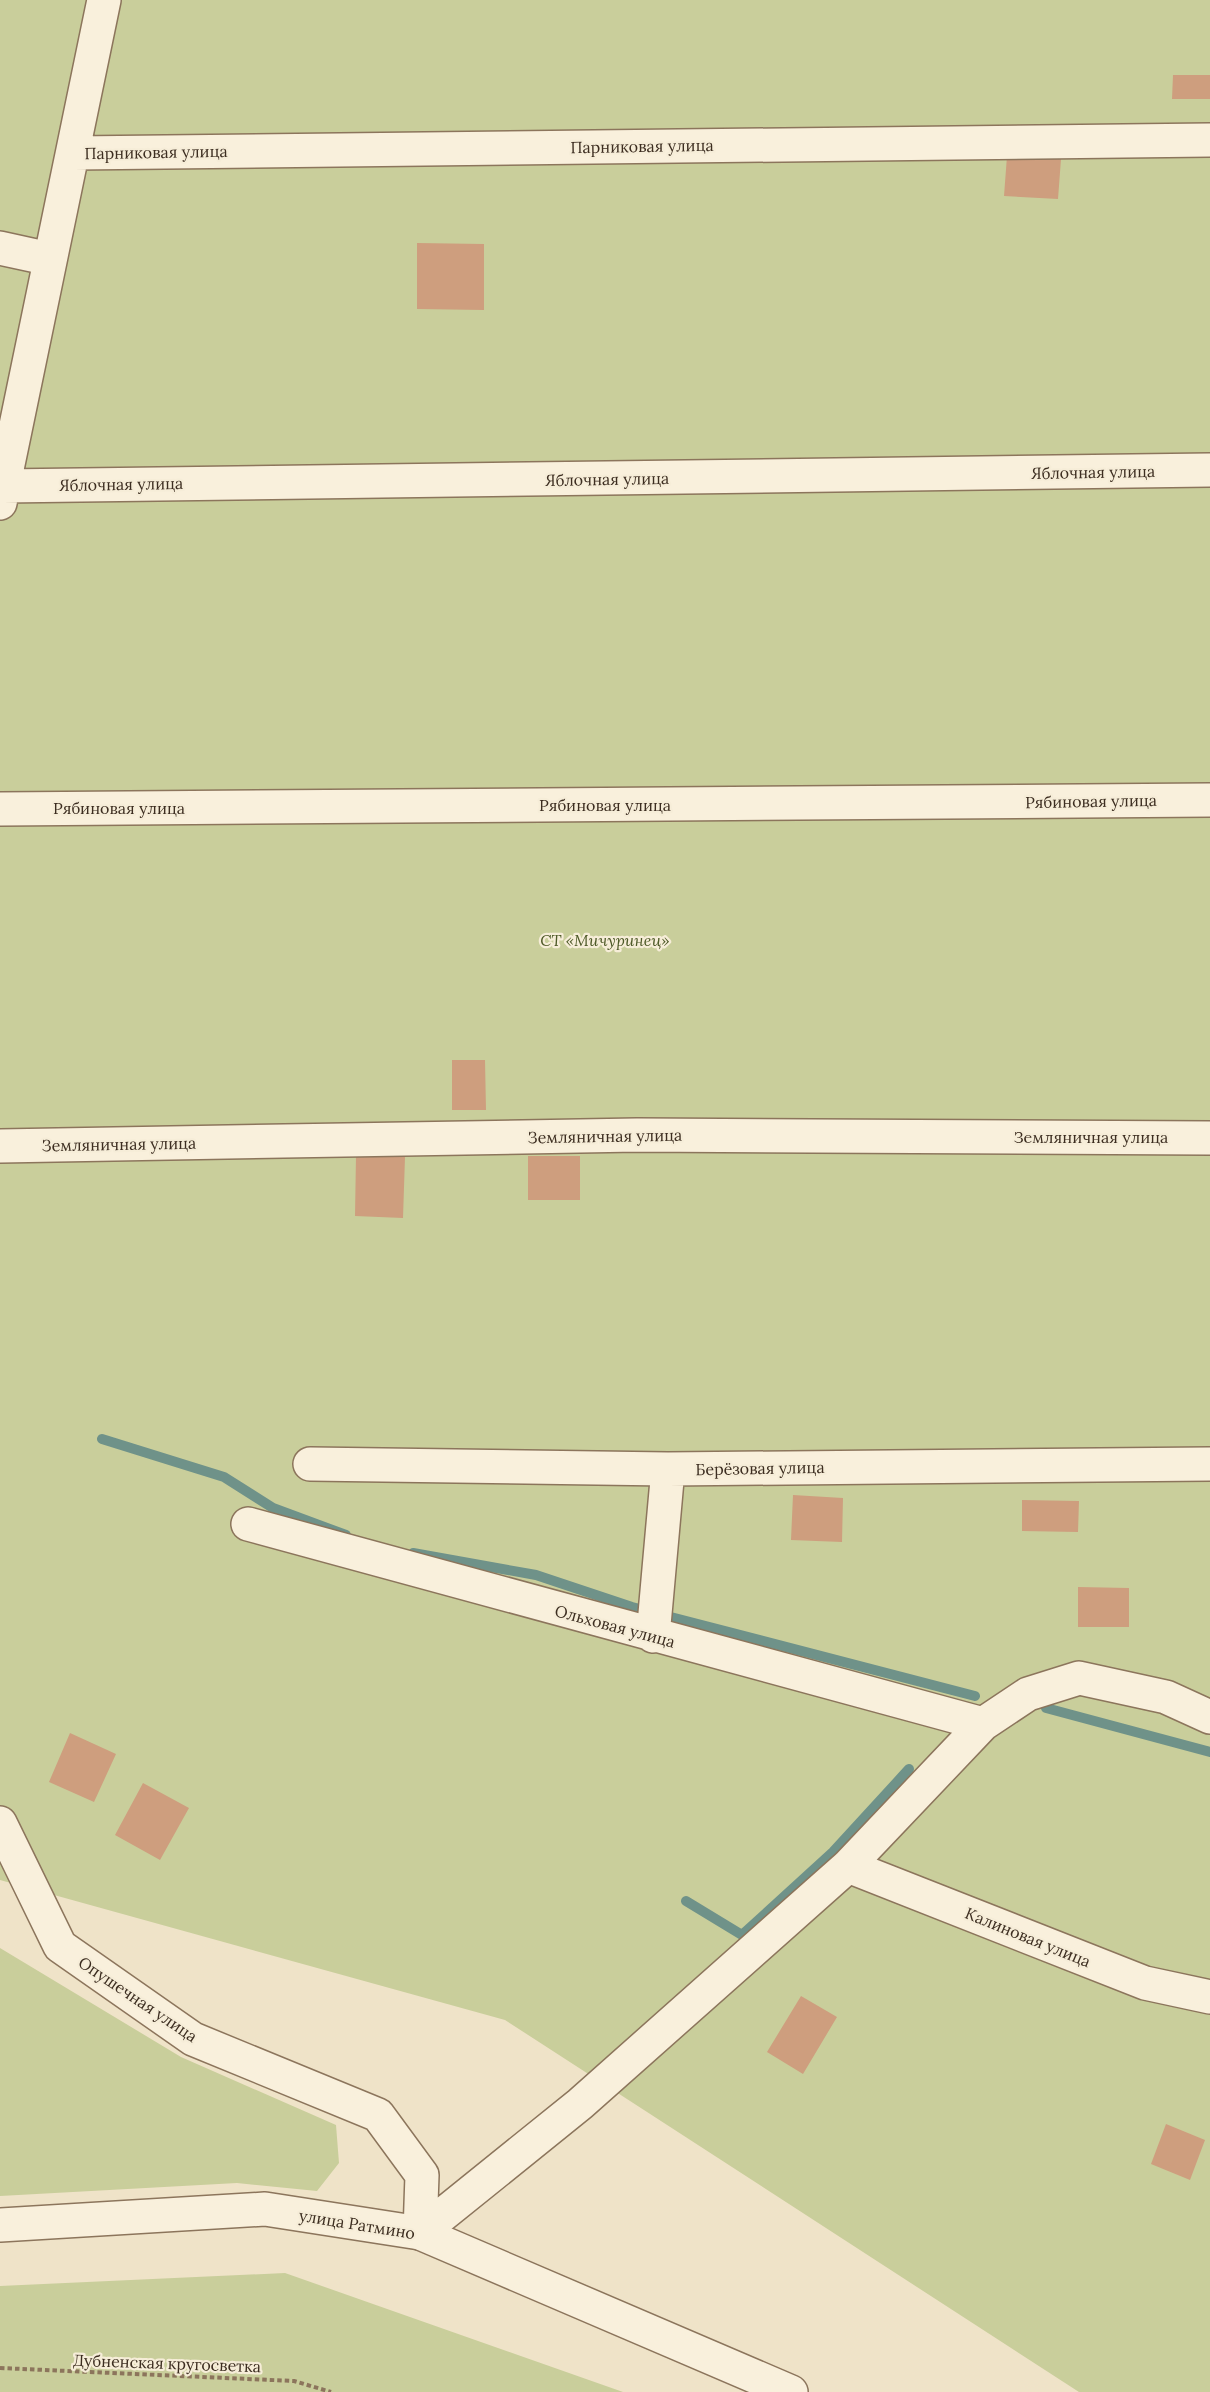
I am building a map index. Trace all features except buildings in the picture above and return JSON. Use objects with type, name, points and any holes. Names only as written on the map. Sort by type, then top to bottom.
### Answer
[{"type":"street","points":[[2,494],[104,0]]},
{"type":"street","name":"Парниковая улица","points":[[74,153],[1210,140]]},
{"type":"street","points":[[0,248],[50,259]]},
{"type":"street","name":"Яблочная улица","points":[[2,494],[1210,470]]},
{"type":"street","name":"Рябиновая улица","points":[[0,808],[1210,800]]},
{"type":"street","name":"Земляничная улица","points":[[0,1146],[637,1135],[1210,1137]]},
{"type":"street","name":"Берёзовая улица","points":[[310,1464],[668,1469],[1210,1464]]},
{"type":"street","points":[[653,1636],[668,1469]]},
{"type":"street","name":"Ольховая улица","points":[[248,1524],[983,1724]]},
{"type":"street","points":[[420,2233],[580,2104],[848,1866],[983,1724],[1028,1694],[1079,1678],[1166,1697],[1210,1717]]},
{"type":"street","name":"Опушечная улица","points":[[0,1823],[60,1946],[193,2039],[378,2115],[422,2175],[420,2233]]},
{"type":"street","name":"Калиновая улица","points":[[848,1866],[1145,1983],[1210,1997]]},
{"type":"street","name":"улица Ратмино","points":[[0,2225],[265,2209],[420,2233],[791,2392]]},
{"type":"path","name":"Дубненская кругосветка","points":[[0,2368],[294,2381],[331,2392]]},
{"type":"green space","name":"СТ «Мичуринец»","points":[[0,0],[1210,0],[1210,2392],[1079,2392],[505,2020],[0,1880]]},
{"type":"green space","points":[[0,1948],[181,2057],[336,2125],[339,2163],[317,2191],[237,2183],[0,2196]]},
{"type":"green space","points":[[285,2273],[623,2392],[0,2392],[0,2286]]},
{"type":"waterway","points":[[102,1439],[224,1477],[273,1508],[346,1535]]},
{"type":"waterway","points":[[413,1553],[536,1575],[632,1607],[975,1696]]},
{"type":"waterway","points":[[1046,1708],[1210,1752]]},
{"type":"waterway","points":[[686,1901],[742,1935],[833,1852],[909,1769]]}]
